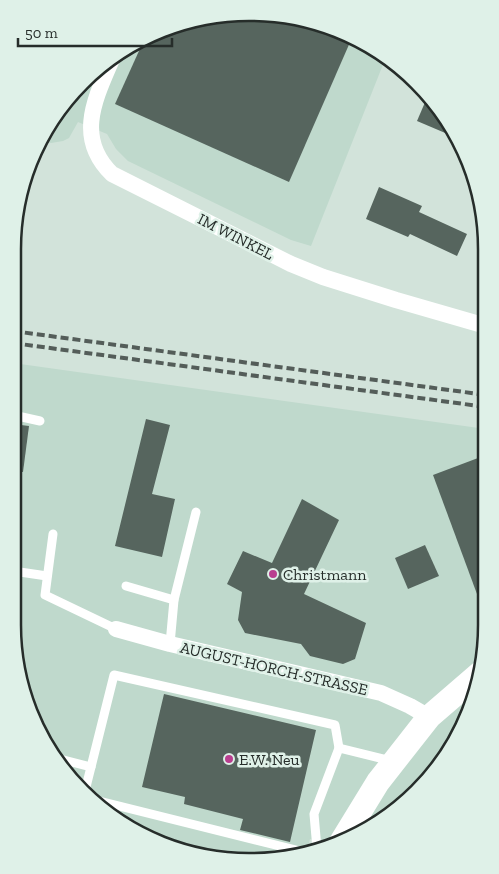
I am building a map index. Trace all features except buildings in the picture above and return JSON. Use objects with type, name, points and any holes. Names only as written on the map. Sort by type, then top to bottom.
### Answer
[{"type":"main road","points":[[349,830],[378,782],[429,717],[471,681]]},
{"type":"street","name":"IM WINKEL","points":[[107,71],[96,99],[92,118],[92,141],[97,156],[112,174],[291,264],[323,277],[478,324]]},
{"type":"street","name":"AUGUST-HORCH-STRASSE","points":[[116,630],[381,693],[429,717]]},
{"type":"lane","points":[[21,416],[40,420]]},
{"type":"lane","points":[[170,644],[174,600],[196,512]]},
{"type":"lane","points":[[52,534],[45,595],[116,630]]},
{"type":"lane","points":[[21,572],[47,576]]},
{"type":"lane","points":[[126,586],[174,600]]},
{"type":"lane","points":[[86,784],[114,675],[336,726],[339,748],[314,814],[316,843]]},
{"type":"lane","points":[[339,748],[394,761]]},
{"type":"lane","points":[[67,761],[90,767]]},
{"type":"lane","points":[[108,803],[291,849]]},
{"type":"shaded area","points":[[250,21],[279,23],[323,33],[364,52],[383,65],[311,246],[291,240],[128,161],[116,149],[107,134],[78,122],[69,138],[48,142],[52,135],[68,111],[88,88],[111,68],[149,45],[190,29],[220,23]]},
{"type":"shaded area","points":[[21,364],[478,428],[478,624],[476,654],[466,698],[447,739],[431,763],[400,796],[364,822],[350,829],[320,842],[310,839],[308,845],[279,851],[250,853],[220,851],[176,841],[135,822],[111,806],[78,775],[52,739],[33,698],[23,654],[21,624]]},
{"type":"railway","points":[[21,332],[478,394]]},
{"type":"railway","points":[[21,344],[478,406]]},
{"type":"place","name":"Christmann","points":[[273,574]]},
{"type":"place","name":"E.W. Neu","points":[[229,759]]}]
